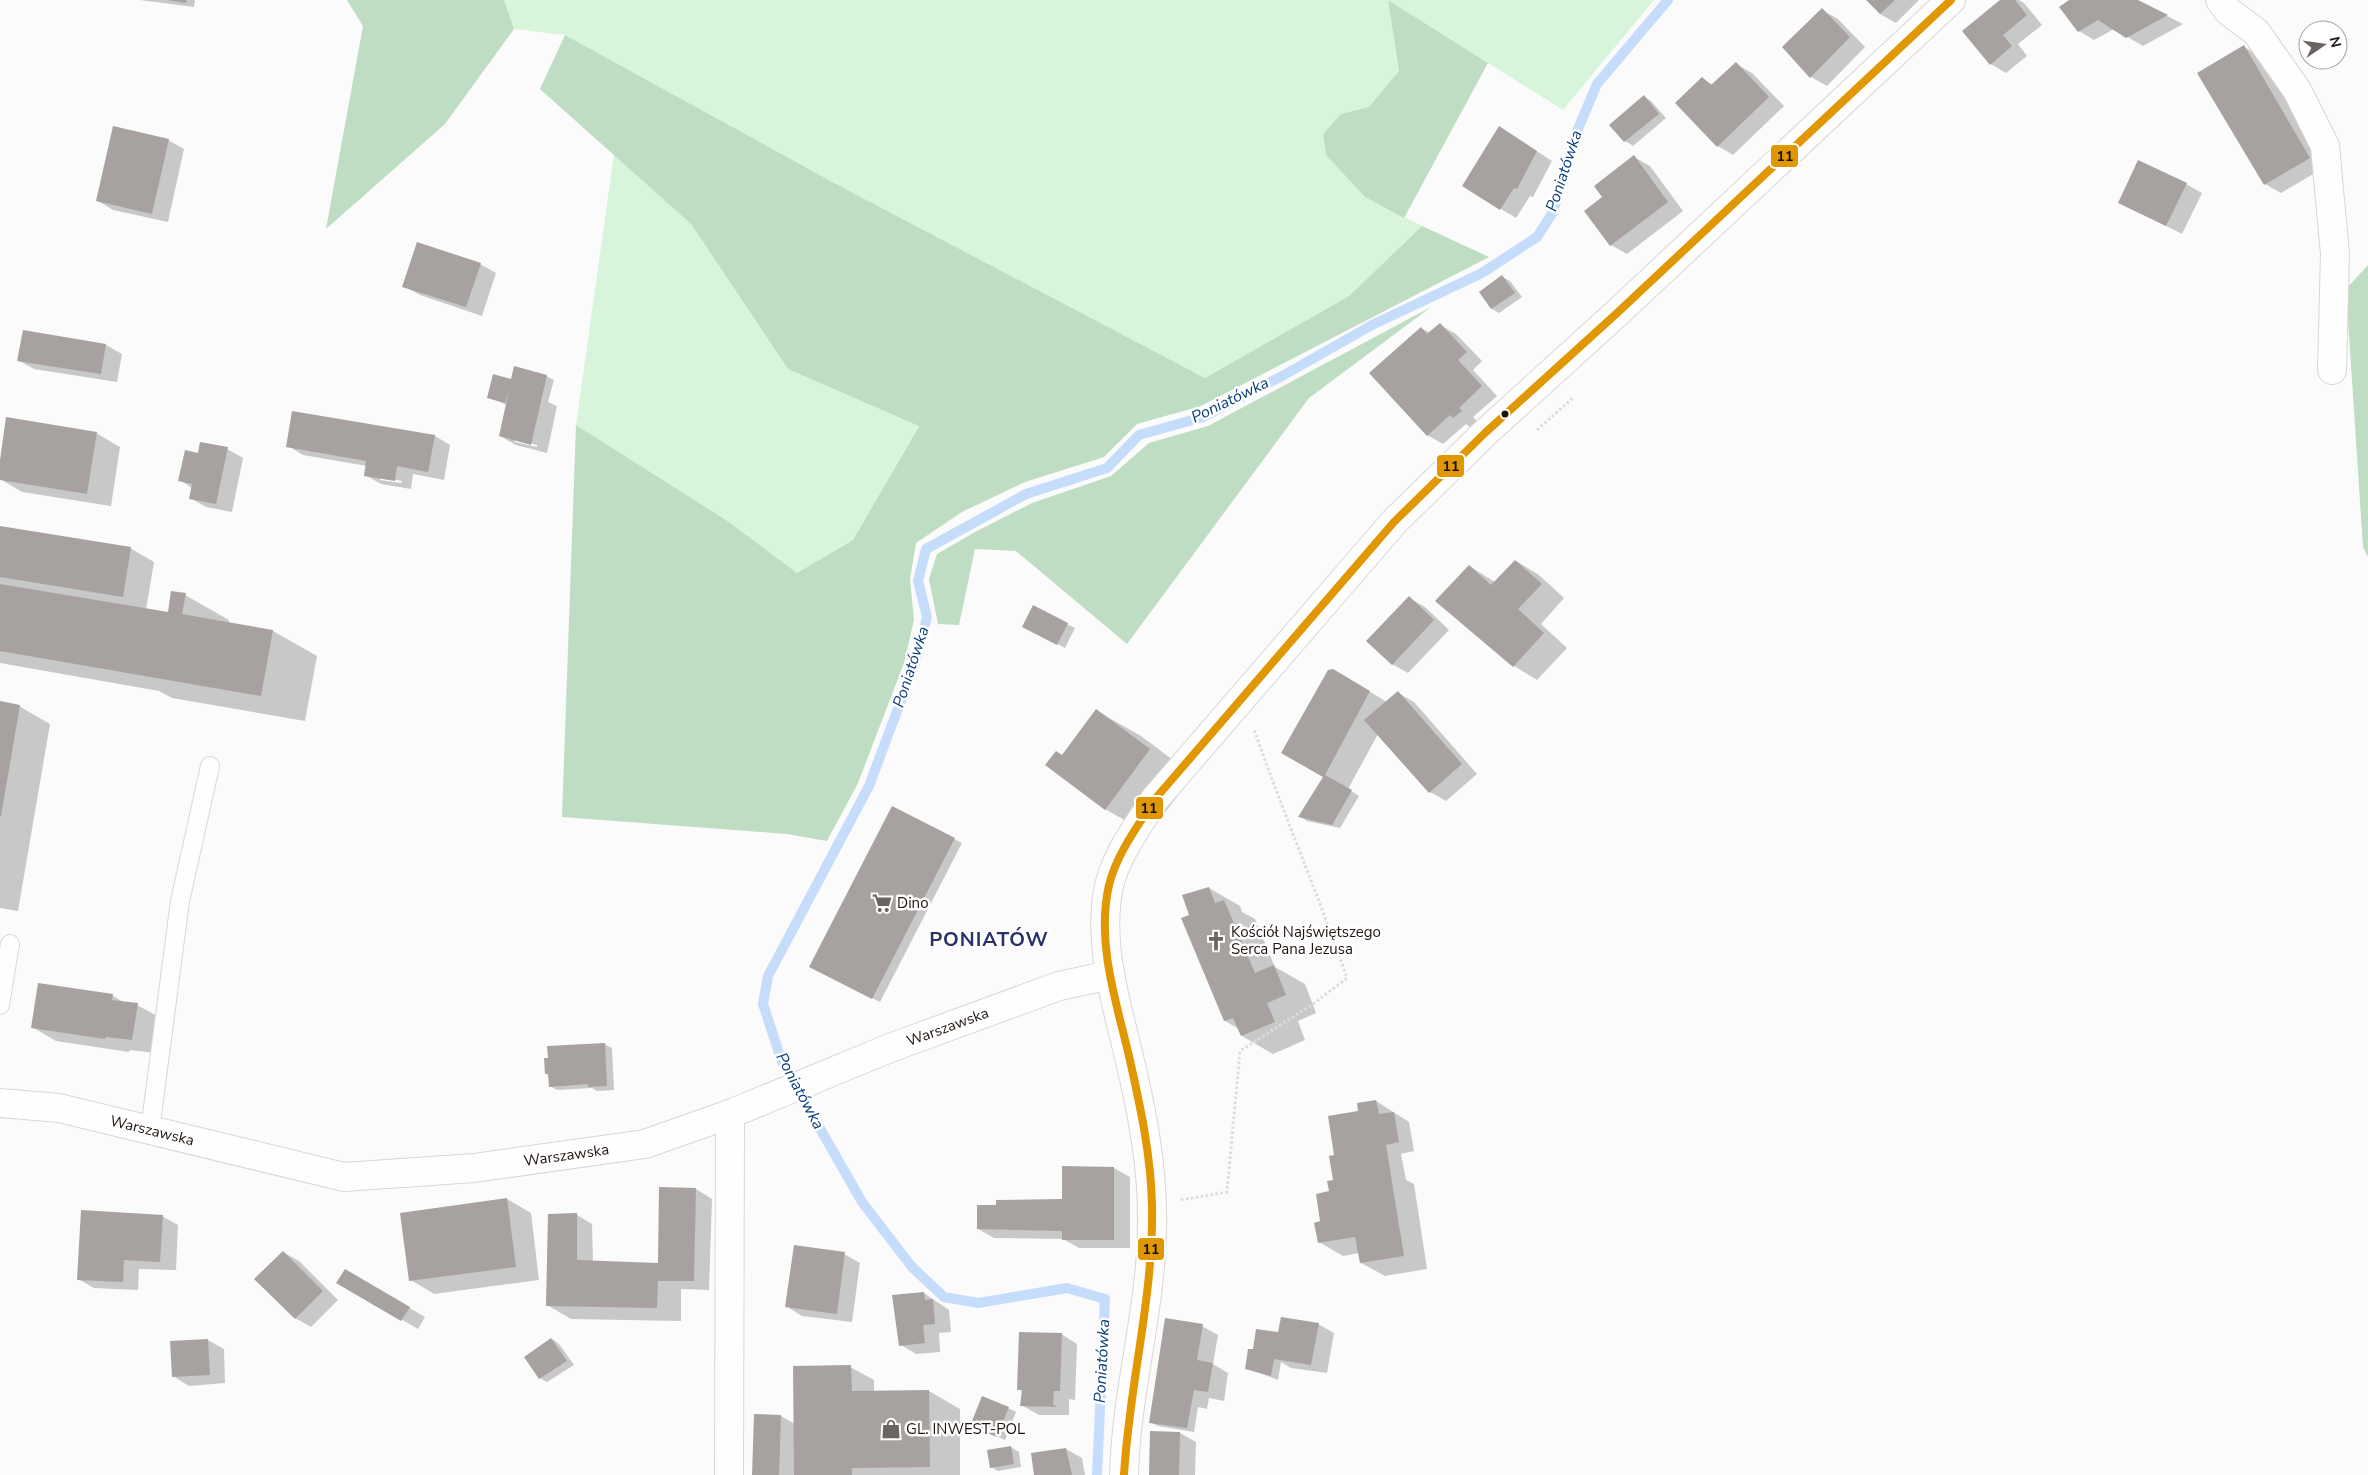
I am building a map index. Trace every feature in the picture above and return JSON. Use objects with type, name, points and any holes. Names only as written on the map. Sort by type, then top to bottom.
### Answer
[{"type":"street","points":[[1124,1475],[1125,1444],[1134,1367],[1147,1293],[1152,1224],[1148,1149],[1110,975],[1105,932],[1109,885],[1130,838],[1155,799],[1394,522],[1486,432],[1616,314],[1951,0]]},
{"type":"street","points":[[2220,0],[2228,11],[2256,32],[2297,90],[2325,146],[2335,254],[2332,370]]},
{"type":"street","name":"Warszawska","points":[[0,1103],[59,1108],[344,1177],[474,1168],[645,1144],[730,1114],[818,1076],[1060,986],[1110,975]]},
{"type":"street","points":[[729,1475],[730,1114]]},
{"type":"lane","points":[[150,1130],[180,901],[210,766]]},
{"type":"lane","points":[[0,1005],[10,944]]},
{"type":"path","points":[[1180,1200],[1227,1192],[1240,1051],[1314,1004],[1347,978],[1321,903],[1278,797],[1252,726]]},
{"type":"green space","points":[[347,0],[504,0],[514,29],[445,124],[326,229],[363,26]]},
{"type":"green space","points":[[504,0],[1388,0],[1399,71],[1369,107],[1341,114],[1323,134],[1326,155],[1365,197],[1422,226],[1349,296],[1205,378],[838,185],[565,35],[514,29]]},
{"type":"green space","points":[[1388,0],[1654,0],[1563,110]]},
{"type":"green space","points":[[1388,0],[1488,63],[1404,218],[1365,197],[1326,155],[1323,134],[1341,114],[1369,107],[1399,71]]},
{"type":"green space","points":[[565,35],[838,185],[1205,378],[1349,296],[1422,226],[1489,257],[1201,406],[1137,424],[1104,457],[1025,482],[962,512],[916,543],[910,579],[914,620],[904,663],[858,783],[827,841],[787,834],[562,817],[576,425],[726,520],[797,573],[853,540],[919,426],[788,369],[691,224],[540,89]]},
{"type":"green space","points":[[614,154],[691,224],[788,369],[919,425],[853,540],[797,573],[726,520],[576,425]]},
{"type":"green space","points":[[2368,265],[2368,557],[2363,547],[2346,289]]},
{"type":"green space","points":[[1431,307],[1309,398],[1127,644],[1016,551],[975,549],[959,625],[938,624],[929,579],[937,554],[1032,503],[1111,476],[1149,443],[1208,426]]},
{"type":"building","points":[[167,0],[187,0],[186,3]]},
{"type":"building","points":[[1866,0],[1895,0],[1880,14]]},
{"type":"building","points":[[2000,0],[2015,0],[2027,15],[2003,35],[2012,46],[1990,65],[1962,31]]},
{"type":"building","points":[[2069,0],[2138,0],[2168,15],[2126,38],[2098,20],[2078,32],[2059,7]]},
{"type":"building","points":[[1822,8],[1850,37],[1810,78],[1782,47]]},
{"type":"building","points":[[2244,45],[2310,158],[2264,185],[2197,73]]},
{"type":"building","points":[[1736,62],[1769,97],[1717,147],[1675,103],[1702,77],[1711,85]]},
{"type":"building","points":[[1644,95],[1659,114],[1624,142],[1609,125]]},
{"type":"building","points":[[113,126],[169,139],[152,214],[96,201]]},
{"type":"building","points":[[1499,126],[1537,151],[1517,189],[1514,188],[1500,210],[1462,186]]},
{"type":"building","points":[[1634,155],[1668,202],[1610,246],[1584,211],[1602,197],[1594,186]]},
{"type":"building","points":[[2138,160],[2187,183],[2166,226],[2118,203]]},
{"type":"building","points":[[417,242],[481,263],[466,307],[402,287]]},
{"type":"building","points":[[1502,275],[1515,293],[1491,309],[1479,292]]},
{"type":"building","points":[[1440,323],[1467,352],[1458,360],[1482,386],[1459,408],[1462,411],[1453,418],[1450,415],[1427,436],[1369,373],[1421,327],[1427,334]]},
{"type":"building","points":[[23,330],[106,344],[101,374],[17,361]]},
{"type":"building","points":[[514,366],[547,375],[531,445],[499,436],[509,390],[505,403],[487,398],[493,374],[511,379]]},
{"type":"building","points":[[292,411],[435,435],[428,472],[397,466],[395,481],[364,476],[366,461],[286,447]]},
{"type":"building","points":[[6,417],[97,432],[87,494],[0,480],[0,460]]},
{"type":"building","points":[[200,442],[228,447],[216,504],[189,499],[192,484],[178,481],[185,450],[198,453]]},
{"type":"building","points":[[0,526],[131,547],[123,597],[0,577]]},
{"type":"building","points":[[1515,560],[1542,584],[1518,609],[1544,633],[1513,667],[1435,601],[1469,565],[1491,585]]},
{"type":"building","points":[[0,584],[168,612],[171,591],[186,593],[182,614],[273,630],[261,696],[0,651]]},
{"type":"building","points":[[1409,596],[1434,620],[1392,665],[1366,641]]},
{"type":"building","points":[[1033,605],[1068,623],[1057,645],[1022,627]]},
{"type":"building","points":[[1333,669],[1370,691],[1325,775],[1352,790],[1332,825],[1298,817],[1323,777],[1281,753],[1328,670]]},
{"type":"building","points":[[1398,691],[1462,764],[1429,793],[1364,720]]},
{"type":"building","points":[[0,701],[20,705],[1,816],[0,816]]},
{"type":"building","points":[[1096,709],[1150,749],[1105,810],[1045,765],[1056,751],[1062,755]]},
{"type":"building","name":"Dino","points":[[892,806],[955,838],[872,999],[809,967]]},
{"type":"building","name":"Kościół Najświętszego Serca Pana Jezusa","points":[[1209,887],[1215,903],[1224,900],[1255,973],[1274,965],[1286,995],[1267,1003],[1275,1022],[1241,1036],[1233,1018],[1224,1021],[1181,918],[1189,915],[1182,895]]},
{"type":"building","points":[[38,983],[113,994],[112,1000],[138,1003],[132,1040],[106,1037],[105,1039],[31,1028]]},
{"type":"building","points":[[605,1043],[607,1086],[588,1087],[588,1084],[549,1087],[548,1074],[545,1074],[544,1058],[548,1058],[547,1046]]},
{"type":"building","points":[[1376,1100],[1379,1114],[1394,1112],[1399,1142],[1386,1145],[1404,1256],[1360,1263],[1355,1237],[1318,1243],[1314,1223],[1320,1221],[1316,1194],[1329,1191],[1327,1181],[1333,1180],[1329,1156],[1334,1155],[1328,1116],[1358,1111],[1357,1103]]},
{"type":"building","points":[[1062,1166],[1114,1167],[1114,1240],[1062,1240],[1062,1231],[977,1229],[977,1205],[996,1205],[996,1200],[1062,1199]]},
{"type":"building","points":[[659,1187],[696,1188],[694,1281],[658,1281],[657,1308],[546,1306],[548,1214],[577,1213],[577,1260],[658,1263]]},
{"type":"building","points":[[507,1198],[516,1267],[409,1281],[400,1213]]},
{"type":"building","points":[[81,1210],[163,1215],[160,1262],[124,1260],[123,1282],[77,1280]]},
{"type":"building","points":[[794,1245],[845,1252],[837,1314],[785,1307]]},
{"type":"building","points":[[283,1251],[323,1291],[295,1319],[254,1279]]},
{"type":"building","points":[[345,1269],[410,1307],[401,1321],[336,1283]]},
{"type":"building","points":[[924,1292],[925,1300],[933,1299],[935,1324],[923,1325],[925,1343],[899,1346],[892,1295]]},
{"type":"building","points":[[1281,1317],[1319,1323],[1311,1365],[1274,1359],[1271,1376],[1245,1369],[1248,1349],[1253,1349],[1256,1329],[1278,1332]]},
{"type":"building","points":[[1165,1318],[1203,1324],[1197,1360],[1213,1363],[1208,1392],[1194,1390],[1187,1428],[1149,1423]]},
{"type":"building","points":[[1019,1332],[1062,1333],[1060,1391],[1054,1391],[1053,1405],[1058,1407],[1020,1406],[1022,1390],[1017,1390]]},
{"type":"building","points":[[551,1338],[567,1361],[539,1379],[524,1357]]},
{"type":"building","points":[[208,1339],[210,1375],[172,1377],[170,1341]]},
{"type":"building","points":[[851,1365],[852,1391],[929,1390],[930,1467],[852,1468],[852,1475],[794,1475],[793,1366]]},
{"type":"building","points":[[982,1396],[1009,1407],[997,1437],[970,1426]]},
{"type":"building","points":[[754,1414],[781,1415],[779,1475],[752,1475]]},
{"type":"building","points":[[1150,1431],[1180,1432],[1179,1475],[1149,1475]]},
{"type":"building","points":[[1011,1446],[1014,1464],[990,1468],[987,1450]]},
{"type":"building","points":[[1066,1448],[1072,1475],[1034,1475],[1031,1453]]},
{"type":"waterway","name":"Poniatówka","points":[[1097,1475],[1105,1299],[1067,1288],[978,1303],[944,1297],[912,1267],[862,1202],[782,1062],[763,1004],[768,976],[869,786],[915,663],[927,617],[918,581],[926,549],[1026,494],[1107,468],[1139,435],[1203,417],[1284,375],[1372,325],[1482,273],[1537,237],[1553,212],[1575,136],[1597,84],[1668,0]]},
{"type":"transit line","name":"11","points":[[1124,1475],[1149,1273],[1152,1205],[1150,1168],[1144,1130],[1106,950],[1106,906],[1109,885],[1123,851],[1155,799],[1394,522],[1486,432],[1616,314],[1951,0]]},
{"type":"place","name":"Dino","points":[[882,903]]},
{"type":"place","name":"Kościół Najświętszego Serca Pana Jezusa","points":[[1216,941]]},
{"type":"place","name":"GL. INWEST-POL","points":[[891,1429]]},
{"type":"district","name":"PONIATÓW","points":[[989,939]]}]
